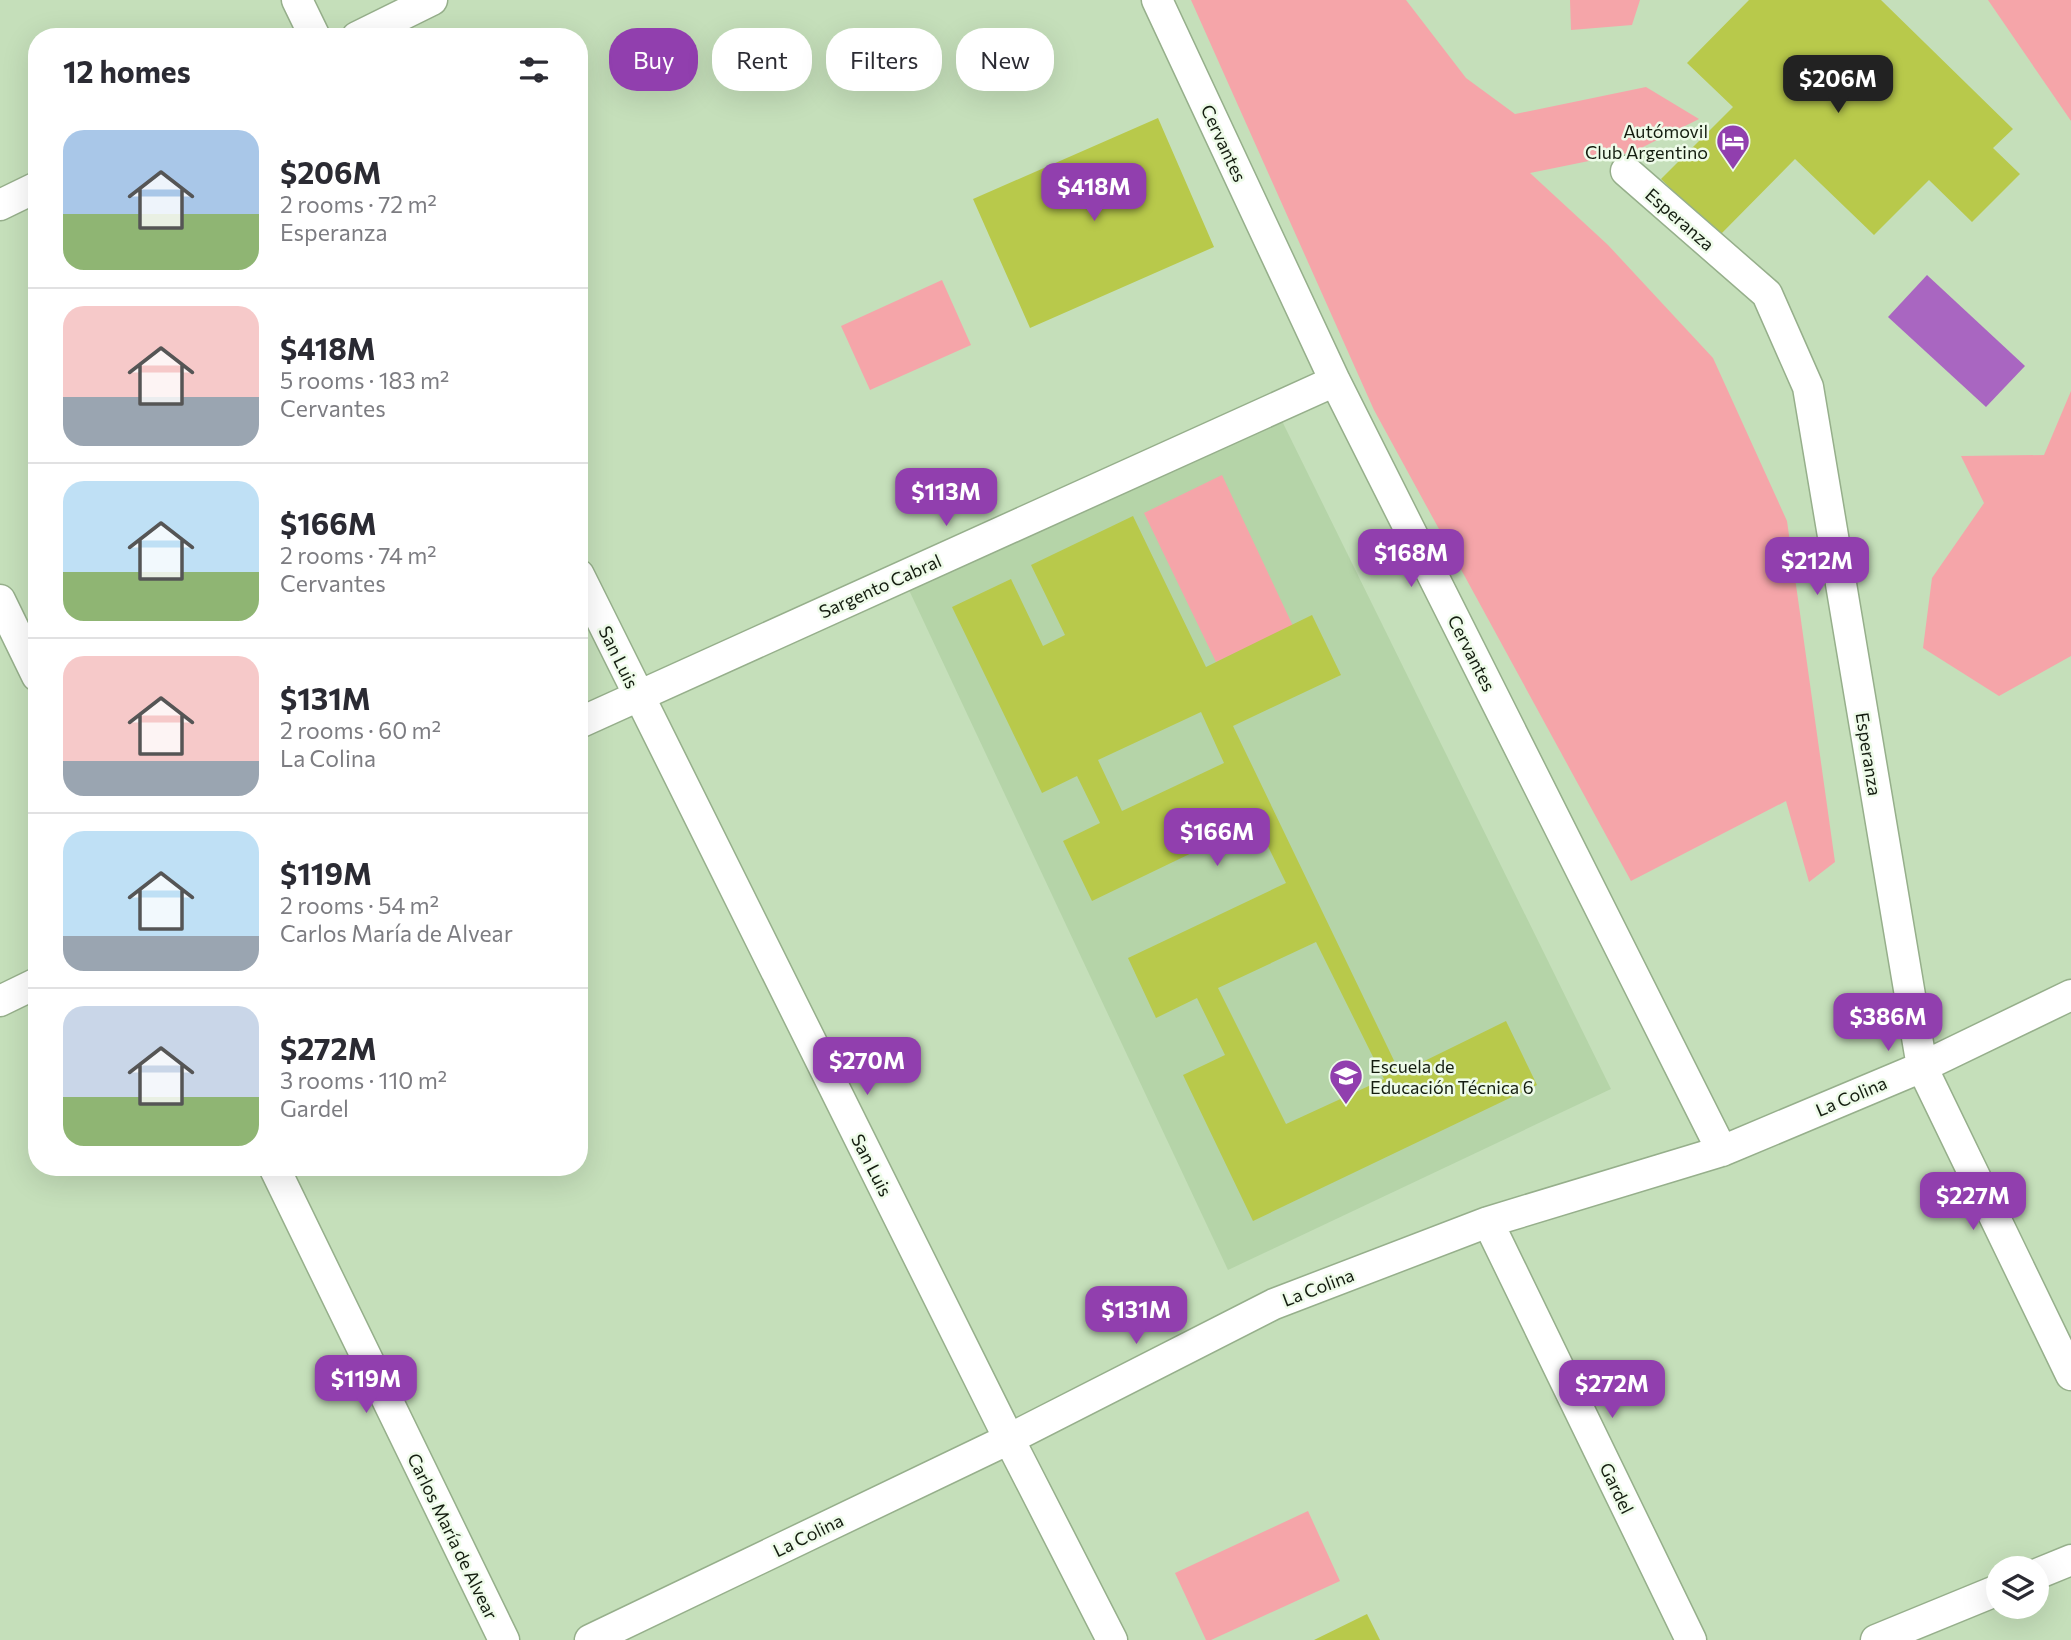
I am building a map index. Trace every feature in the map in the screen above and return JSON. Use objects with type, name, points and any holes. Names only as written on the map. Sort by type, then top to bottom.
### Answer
[{"type":"street","points":[[297,0],[311,28]]},
{"type":"street","points":[[375,28],[432,0]]},
{"type":"street","name":"Cervantes","points":[[1157,0],[1335,381],[1722,1151]]},
{"type":"street","name":"Esperanza","points":[[1626,171],[1767,294],[1808,387],[1922,1066],[2071,1376]]},
{"type":"street","points":[[0,205],[28,191]]},
{"type":"street","name":"Sargento Cabral","points":[[588,719],[1335,381]]},
{"type":"street","name":"San Luis","points":[[588,593],[1009,1439],[1112,1640]]},
{"type":"street","points":[[0,600],[28,658]]},
{"type":"street","points":[[0,1001],[28,987]]},
{"type":"street","name":"La Colina","points":[[590,1640],[1009,1439],[1274,1304],[1488,1222],[1722,1151],[1922,1066],[2071,995]]},
{"type":"street","name":"Carlos María de Alvear","points":[[278,1176],[504,1640]]},
{"type":"street","name":"Gardel","points":[[1488,1222],[1691,1640]]},
{"type":"street","points":[[2049,1569],[2071,1560]]},
{"type":"street","points":[[1876,1640],[1986,1595]]},
{"type":"shaded area","points":[[1191,0],[1406,0],[1466,78],[1515,114],[1646,87],[1699,119],[1633,152],[1530,173],[1608,245],[1713,358],[1787,521],[1835,862],[1809,882],[1786,801],[1631,881],[1374,410]]},
{"type":"shaded area","points":[[1570,0],[1640,0],[1632,25],[1571,30]]},
{"type":"shaded area","points":[[1988,0],[2071,0],[2071,121]]},
{"type":"shaded area","points":[[1927,275],[2025,366],[1986,407],[1888,317]]},
{"type":"shaded area","points":[[942,280],[971,345],[870,390],[841,326]]},
{"type":"shaded area","points":[[2071,391],[2071,656],[1999,696],[1923,648],[1932,578],[1984,503],[1961,456],[2044,455]]},
{"type":"shaded area","points":[[1282,421],[1611,1089],[1228,1270],[908,588]]},
{"type":"shaded area","points":[[1222,475],[1293,626],[1216,662],[1144,513]]},
{"type":"shaded area","points":[[1308,1511],[1340,1581],[1206,1640],[1175,1573]]},
{"type":"building","points":[[1749,0],[1881,0],[2013,129],[1993,148],[2020,174],[1972,222],[1929,180],[1874,235],[1795,159],[1719,236],[1661,179],[1733,107],[1687,63]]},
{"type":"building","points":[[1158,118],[1214,247],[1030,328],[973,199]]},
{"type":"building","points":[[1133,516],[1206,667],[1312,615],[1341,675],[1233,726],[1400,1073],[1506,1021],[1537,1085],[1253,1221],[1183,1075],[1225,1055],[1197,998],[1156,1018],[1128,958],[1286,883],[1256,822],[1092,901],[1063,841],[1100,823],[1077,776],[1042,793],[952,607],[1011,579],[1043,646],[1065,635],[1031,565]],"holes":[[[1201,712],[1224,763],[1122,811],[1098,760]],[[1316,942],[1384,1079],[1286,1124],[1218,988]]]},
{"type":"building","points":[[1367,1614],[1380,1640],[1314,1640]]},
{"type":"place","name":"Autómovil Club Argentino","points":[[1733,171]]},
{"type":"place","name":"Escuela de Educación Técnica 6","points":[[1346,1106]]}]
